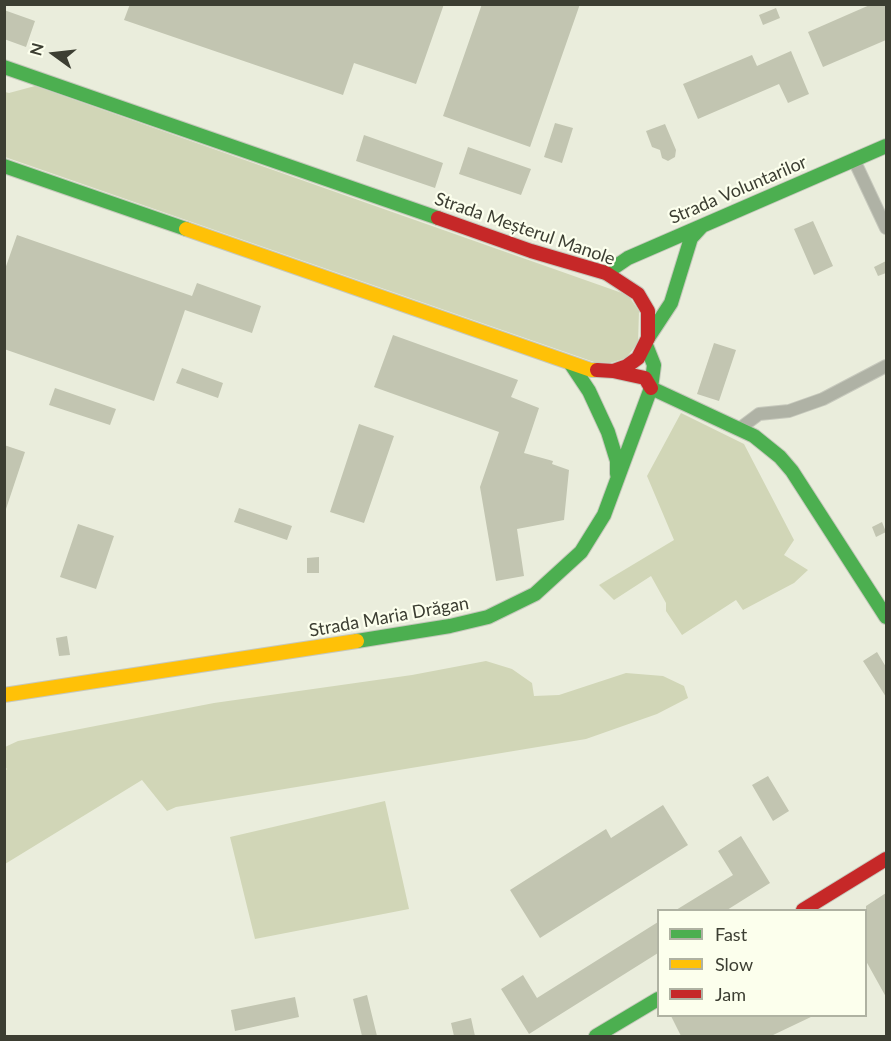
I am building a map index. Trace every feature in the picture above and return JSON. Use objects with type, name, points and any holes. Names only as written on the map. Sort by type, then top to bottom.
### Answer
[{"type":"main road","name":"Strada Meșterul Manole","points":[[4,67],[531,251],[606,273],[638,294],[648,311],[647,342],[654,365],[651,388]]},
{"type":"main road","name":"Strada Voluntarilor","points":[[606,273],[628,258],[886,146]]},
{"type":"main road","points":[[4,166],[570,364],[591,370],[613,371],[645,378],[651,388],[739,429],[772,449],[792,471],[886,617]]},
{"type":"main road","points":[[613,371],[627,366],[638,358],[671,303],[691,238],[702,225]]},
{"type":"main road","points":[[570,364],[589,391],[608,432],[617,461],[617,481]]},
{"type":"main road","name":"Strada Maria Drăgan","points":[[4,695],[381,638],[488,617],[535,594],[565,568],[595,531],[617,481],[651,388]]},
{"type":"main road","points":[[805,909],[886,860]]},
{"type":"main road","points":[[596,1036],[657,1000]]},
{"type":"street","points":[[854,160],[886,228]]},
{"type":"street","points":[[739,429],[759,414],[789,411],[823,399],[886,366]]},
{"type":"green space","points":[[35,86],[622,293],[630,298],[639,311],[638,343],[626,358],[610,363],[594,362],[5,157],[5,92]]},
{"type":"green space","points":[[681,413],[744,444],[794,540],[784,555],[808,570],[794,583],[743,610],[736,600],[682,635],[666,611],[666,603],[651,576],[614,600],[599,585],[674,540],[647,476]]},
{"type":"green space","points":[[486,661],[512,669],[532,683],[534,696],[559,695],[626,673],[663,676],[684,686],[688,698],[657,714],[586,739],[176,807],[167,811],[142,780],[5,864],[4,772],[7,769],[5,767],[5,747],[18,741],[214,703],[412,675]]},
{"type":"green space","points":[[385,801],[409,909],[255,939],[230,837]]},
{"type":"building","points":[[130,4],[444,4],[416,84],[354,63],[343,95],[124,20]]},
{"type":"building","points":[[482,4],[580,4],[530,147],[443,116]]},
{"type":"building","points":[[872,4],[886,4],[886,40],[823,67],[808,32]]},
{"type":"building","points":[[776,8],[780,18],[763,25],[759,15]]},
{"type":"building","points":[[4,10],[35,21],[26,47],[4,39]]},
{"type":"building","points":[[791,51],[809,94],[788,103],[779,84],[698,119],[683,84],[752,55],[757,66]]},
{"type":"building","points":[[555,123],[573,128],[562,163],[544,157]]},
{"type":"building","points":[[665,124],[676,150],[675,157],[668,161],[662,158],[660,150],[652,147],[646,131]]},
{"type":"building","points":[[364,135],[443,163],[435,188],[356,161]]},
{"type":"building","points":[[468,147],[531,169],[521,195],[459,174]]},
{"type":"building","points":[[813,221],[833,266],[814,275],[794,229]]},
{"type":"building","points":[[17,235],[192,296],[197,283],[261,306],[252,333],[185,310],[154,401],[4,349],[4,272]]},
{"type":"building","points":[[886,261],[886,273],[878,276],[874,267]]},
{"type":"building","points":[[393,335],[518,380],[511,397],[539,408],[524,453],[553,461],[552,464],[569,470],[564,520],[517,529],[524,576],[496,581],[480,487],[499,432],[374,387]]},
{"type":"building","points":[[714,343],[736,350],[719,401],[697,394]]},
{"type":"building","points":[[182,368],[223,383],[218,398],[176,383]]},
{"type":"building","points":[[55,388],[116,409],[110,425],[49,405]]},
{"type":"building","points":[[359,424],[394,436],[364,523],[330,512]]},
{"type":"building","points":[[4,445],[25,452],[6,509],[4,509]]},
{"type":"building","points":[[239,508],[292,526],[287,540],[234,522]]},
{"type":"building","points":[[882,522],[886,532],[876,537],[872,527]]},
{"type":"building","points":[[78,524],[114,536],[96,589],[60,577]]},
{"type":"building","points":[[319,557],[319,573],[307,573],[307,558]]},
{"type":"building","points":[[67,636],[70,655],[59,656],[56,638]]},
{"type":"building","points":[[877,652],[886,667],[886,697],[863,661]]},
{"type":"building","points":[[768,776],[789,811],[773,821],[752,785]]},
{"type":"building","points":[[663,805],[688,845],[540,938],[510,890],[606,829],[611,838]]},
{"type":"building","points":[[741,836],[770,883],[729,909],[678,909],[733,875],[718,851]]},
{"type":"building","points":[[886,893],[886,997],[867,963],[866,906]]},
{"type":"building","points":[[657,923],[657,954],[529,1034],[501,989],[523,975],[537,998]]},
{"type":"building","points":[[367,995],[377,1036],[362,1036],[353,999]]},
{"type":"building","points":[[295,997],[299,1017],[235,1031],[231,1010]]},
{"type":"building","points":[[672,1017],[811,1017],[771,1036],[681,1036]]},
{"type":"building","points":[[471,1018],[475,1036],[454,1036],[451,1023]]},
{"type":"traffic: fast","points":[[4,67],[438,218]]},
{"type":"traffic: fast","points":[[606,273],[628,258],[886,146]]},
{"type":"traffic: fast","points":[[4,166],[186,229]]},
{"type":"traffic: fast","points":[[648,338],[671,303],[691,238],[702,226]]},
{"type":"traffic: fast","points":[[357,641],[450,626],[488,617],[535,594],[581,552],[604,515],[651,388],[654,365],[646,345]]},
{"type":"traffic: fast","points":[[571,364],[589,391],[608,432],[617,461],[617,474]]},
{"type":"traffic: fast","points":[[651,388],[754,436],[780,457],[792,471],[886,617]]},
{"type":"traffic: fast","points":[[596,1036],[657,1000]]},
{"type":"traffic: slow","points":[[186,229],[591,370],[597,370]]},
{"type":"traffic: slow","points":[[4,695],[357,641]]},
{"type":"traffic: jam","points":[[438,218],[531,251],[606,273],[638,294],[648,311],[648,338],[638,358],[627,366],[613,371],[597,370]]},
{"type":"traffic: jam","points":[[613,371],[645,378],[651,388]]},
{"type":"traffic: jam","points":[[805,909],[886,859]]}]
